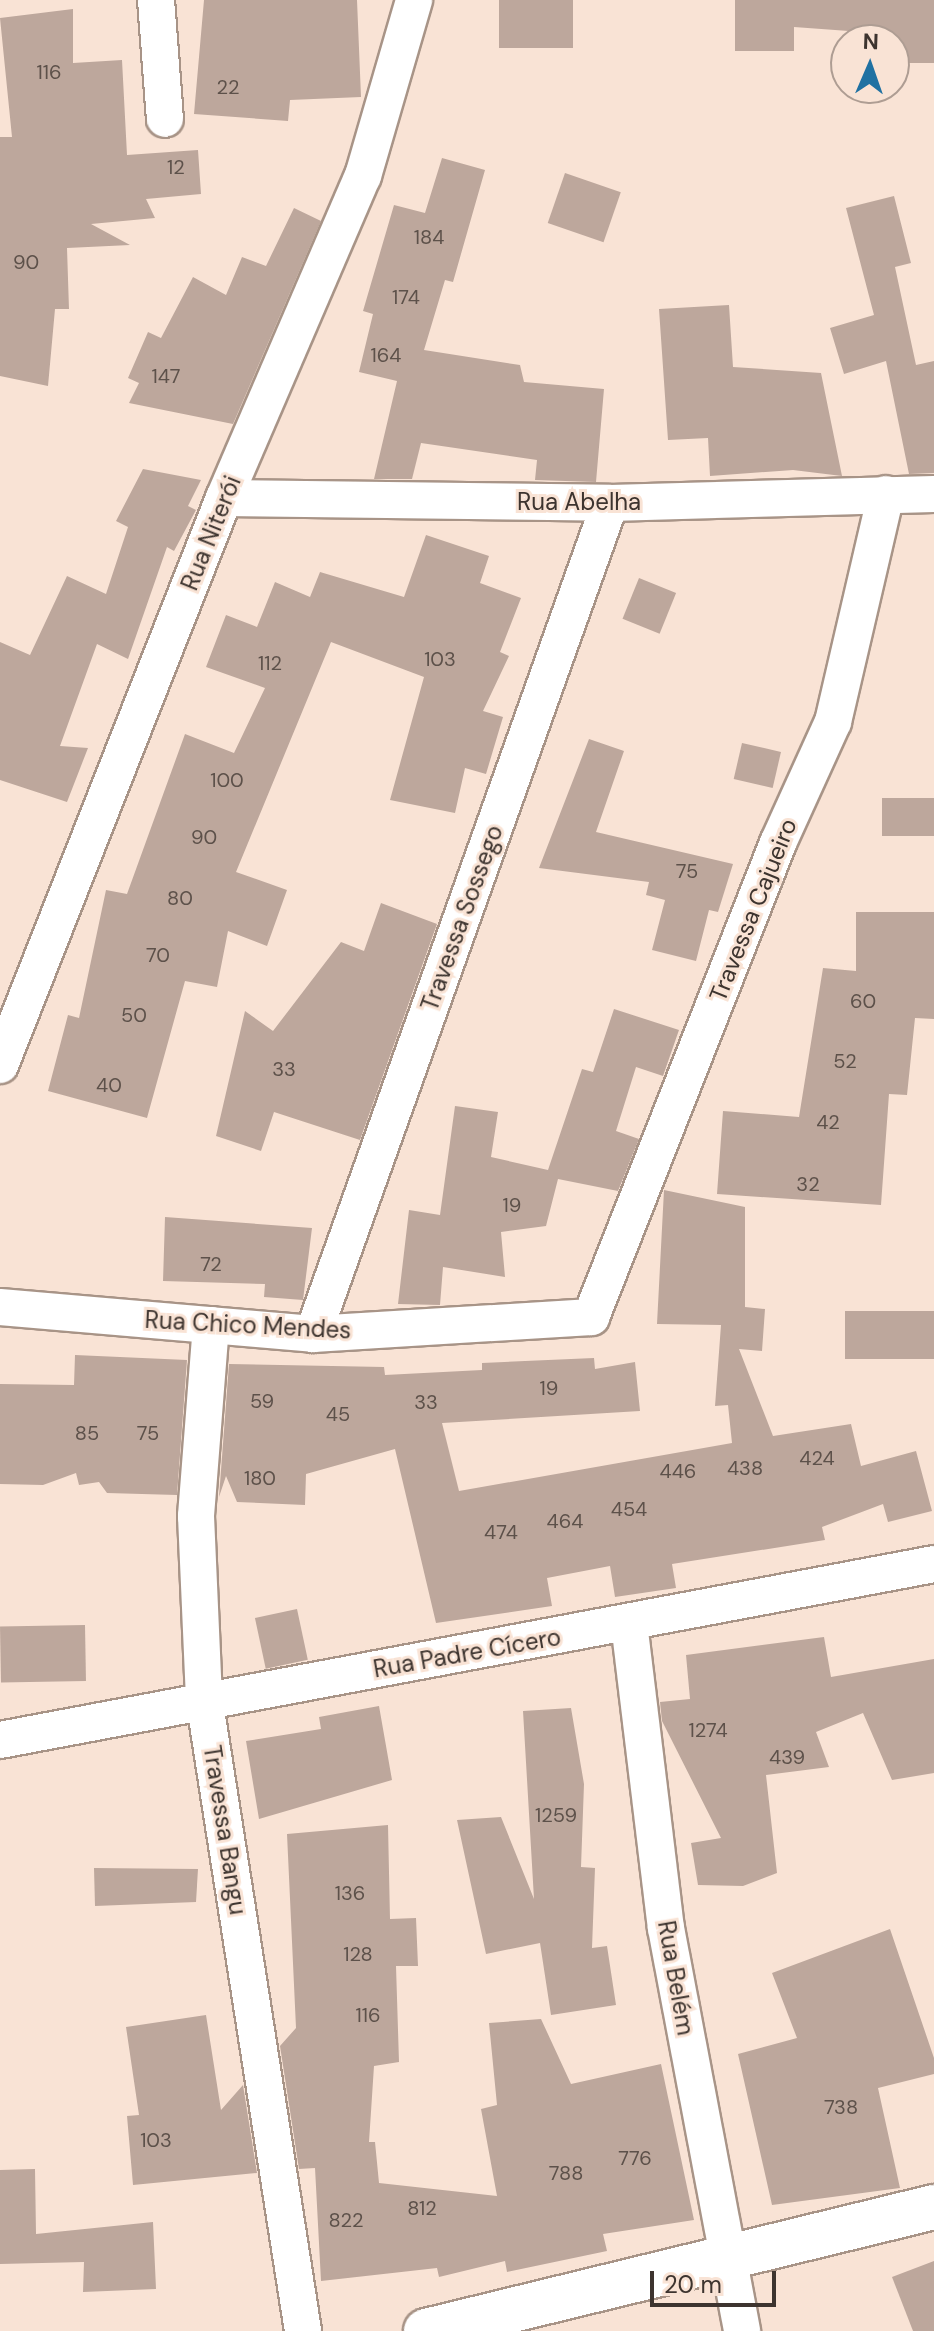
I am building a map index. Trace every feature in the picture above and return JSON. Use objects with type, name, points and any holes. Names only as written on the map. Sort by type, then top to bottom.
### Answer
[{"type":"street","points":[[156,0],[165,119]]},
{"type":"street","name":"Rua Niterói","points":[[0,1065],[224,498],[363,176],[414,0]]},
{"type":"street","name":"Travessa Cajueiro","points":[[591,1317],[778,843],[833,722],[886,494]]},
{"type":"street","name":"Rua Abelha","points":[[224,498],[610,503],[934,494]]},
{"type":"street","name":"Travessa Sossego","points":[[313,1334],[610,503]]},
{"type":"street","name":"Rua Chico Mendes","points":[[0,1307],[313,1334],[591,1317]]},
{"type":"street","name":"Travessa Bangu","points":[[211,1325],[196,1516],[204,1698],[303,2331]]},
{"type":"street","name":"Rua Padre Cícero","points":[[0,1740],[204,1698],[629,1623],[934,1564]]},
{"type":"street","name":"Rua Belém","points":[[629,1623],[666,1928],[742,2331]]},
{"type":"street","points":[[426,2331],[934,2207]]},
{"type":"building","points":[[204,0],[357,0],[361,97],[290,100],[288,121],[194,114]]},
{"type":"building","points":[[499,0],[573,0],[573,48],[499,48]]},
{"type":"building","points":[[735,0],[934,0],[934,63],[910,63],[910,24],[830,24],[830,30],[794,27],[794,51],[735,51]]},
{"type":"building","points":[[73,9],[73,63],[122,60],[127,155],[198,150],[201,194],[146,199],[155,218],[91,224],[130,245],[67,248],[69,309],[55,309],[48,386],[0,376],[0,137],[12,137],[0,18]]},
{"type":"building","points":[[442,158],[485,170],[453,282],[445,280],[424,350],[520,365],[524,382],[604,389],[596,482],[535,480],[537,460],[421,443],[412,479],[374,479],[397,381],[359,372],[373,314],[363,311],[394,205],[425,213]]},
{"type":"building","points":[[565,173],[621,192],[604,242],[548,223]]},
{"type":"building","points":[[894,196],[911,263],[895,267],[916,365],[934,361],[934,473],[909,474],[886,361],[844,374],[830,328],[874,315],[846,208]]},
{"type":"building","points":[[294,208],[321,221],[233,424],[129,403],[139,383],[128,378],[148,332],[161,338],[193,277],[226,295],[242,257],[266,266]]},
{"type":"building","points":[[729,305],[733,367],[821,373],[842,476],[793,470],[710,476],[708,438],[668,440],[659,309]]},
{"type":"building","points":[[143,469],[201,480],[188,506],[196,510],[174,551],[167,547],[128,659],[97,644],[60,746],[88,748],[67,802],[0,780],[0,642],[30,655],[67,576],[106,594],[128,527],[116,521]]},
{"type":"building","points":[[426,535],[489,556],[480,583],[521,598],[500,652],[509,656],[483,711],[503,717],[486,774],[465,768],[455,813],[390,800],[424,677],[331,642],[236,872],[287,890],[267,946],[228,931],[217,987],[185,981],[147,1118],[48,1091],[68,1015],[79,1018],[106,890],[127,894],[185,734],[234,753],[265,688],[206,667],[226,615],[257,627],[275,582],[310,597],[320,572],[404,597]]},
{"type":"building","points":[[639,578],[676,593],[660,634],[623,619]]},
{"type":"building","points":[[589,739],[624,751],[596,832],[733,864],[718,912],[709,910],[696,961],[652,950],[665,900],[646,895],[649,882],[539,868]]},
{"type":"building","points":[[742,743],[781,752],[773,788],[734,779]]},
{"type":"building","points":[[882,798],[934,798],[934,836],[882,836]]},
{"type":"building","points":[[381,903],[437,924],[360,1140],[274,1112],[261,1151],[216,1136],[245,1011],[273,1031],[341,942],[364,951]]},
{"type":"building","points":[[856,912],[934,912],[934,1019],[915,1018],[907,1095],[889,1094],[881,1205],[717,1194],[723,1111],[799,1117],[823,968],[856,971]]},
{"type":"building","points":[[614,1009],[679,1030],[663,1076],[636,1067],[616,1131],[639,1139],[618,1191],[558,1179],[546,1226],[501,1232],[505,1277],[443,1267],[440,1305],[398,1304],[409,1210],[440,1215],[455,1106],[498,1112],[491,1157],[548,1170],[582,1069],[593,1072]]},
{"type":"building","points":[[664,1190],[745,1207],[745,1307],[765,1309],[762,1351],[739,1349],[773,1436],[851,1424],[861,1466],[916,1451],[932,1511],[888,1522],[883,1504],[822,1527],[825,1540],[672,1564],[676,1588],[615,1597],[610,1566],[547,1578],[552,1606],[436,1623],[395,1449],[306,1474],[305,1505],[237,1502],[226,1476],[219,1497],[229,1364],[384,1367],[385,1375],[482,1370],[482,1363],[594,1358],[595,1369],[635,1362],[640,1411],[442,1423],[459,1491],[732,1443],[728,1405],[715,1406],[721,1325],[657,1324]]},
{"type":"building","points":[[165,1217],[312,1228],[303,1300],[264,1297],[265,1284],[163,1281]]},
{"type":"building","points":[[845,1311],[934,1311],[934,1359],[845,1359]]},
{"type":"building","points":[[75,1355],[187,1360],[177,1495],[107,1493],[99,1482],[79,1485],[76,1473],[43,1485],[0,1484],[0,1384],[74,1385]]},
{"type":"building","points":[[297,1609],[308,1660],[266,1669],[255,1618]]},
{"type":"building","points":[[85,1625],[86,1681],[1,1682],[0,1626]]},
{"type":"building","points":[[824,1637],[831,1677],[934,1659],[934,1773],[892,1780],[863,1713],[816,1732],[829,1767],[766,1775],[777,1873],[743,1886],[698,1885],[691,1843],[721,1838],[662,1721],[660,1702],[690,1699],[686,1655]]},
{"type":"building","points":[[379,1706],[392,1780],[259,1819],[246,1741],[321,1729],[319,1717]]},
{"type":"building","points":[[571,1708],[584,1784],[581,1867],[595,1868],[592,1948],[607,1946],[616,2005],[551,2015],[540,1943],[486,1954],[457,1820],[501,1817],[534,1899],[523,1711]]},
{"type":"building","points":[[388,1825],[390,1919],[416,1918],[418,1966],[396,1966],[399,2062],[374,2066],[369,2142],[375,2142],[379,2183],[497,2196],[481,2109],[497,2105],[489,2023],[541,2019],[571,2084],[661,2064],[694,2220],[603,2234],[607,2251],[507,2272],[505,2261],[439,2277],[437,2268],[321,2281],[315,2168],[299,2169],[280,2046],[296,2028],[287,1834]]},
{"type":"building","points":[[94,1868],[198,1869],[196,1902],[95,1906]]},
{"type":"building","points":[[890,1929],[934,2058],[934,2074],[878,2088],[900,2188],[772,2205],[738,2054],[797,2038],[772,1973]]},
{"type":"building","points":[[206,2015],[221,2110],[243,2085],[257,2173],[133,2185],[127,2116],[139,2115],[126,2027]]},
{"type":"building","points":[[35,2169],[36,2234],[153,2222],[156,2289],[83,2292],[84,2262],[0,2264],[0,2170]]},
{"type":"building","points":[[934,2261],[934,2331],[913,2331],[892,2277]]}]
